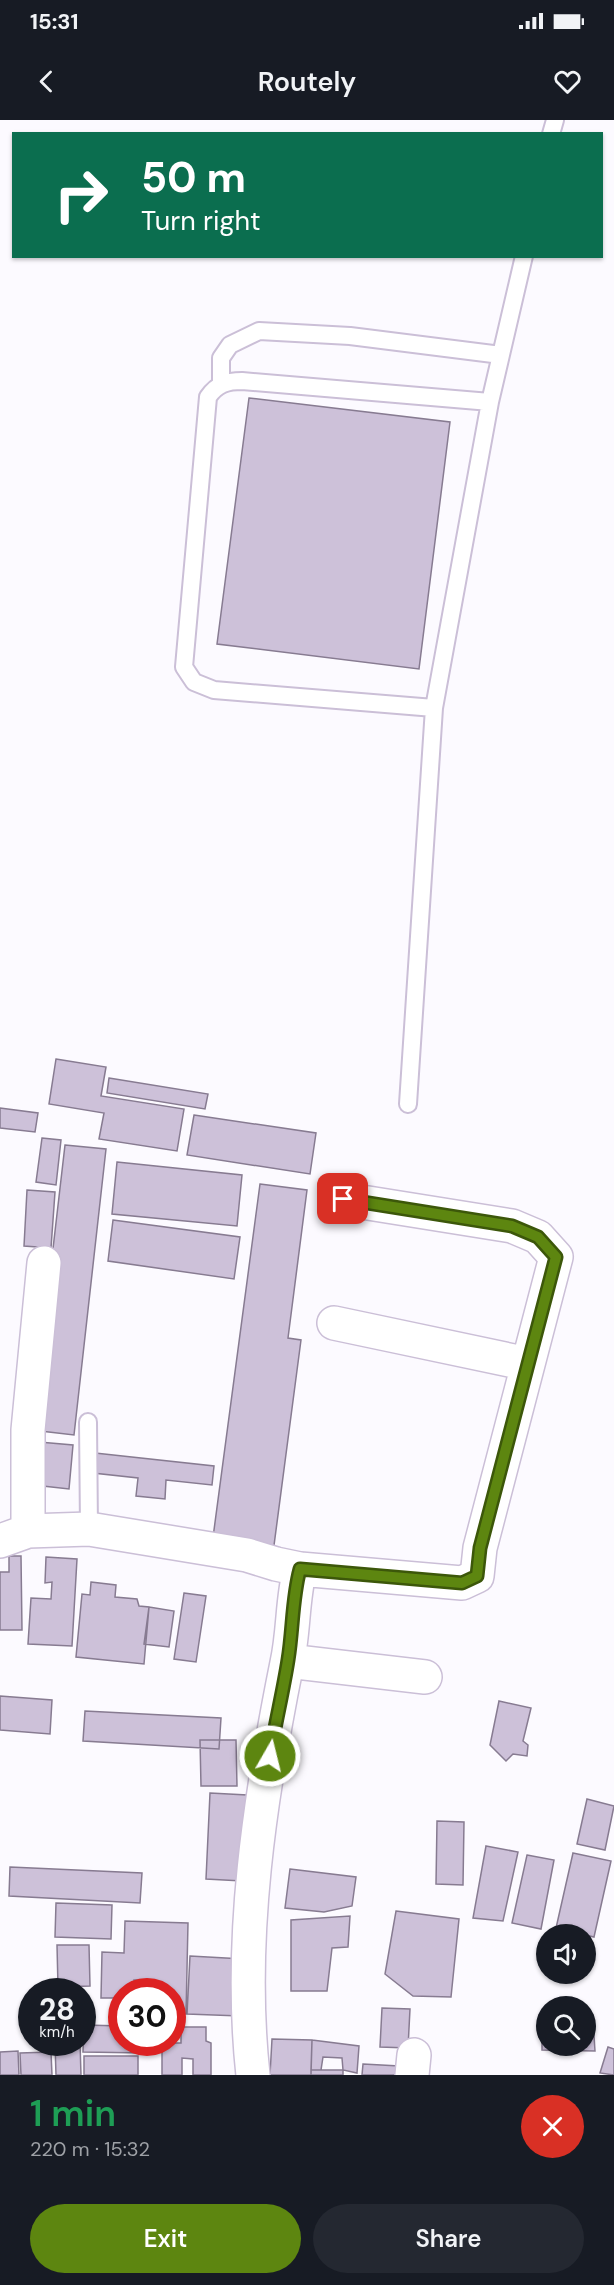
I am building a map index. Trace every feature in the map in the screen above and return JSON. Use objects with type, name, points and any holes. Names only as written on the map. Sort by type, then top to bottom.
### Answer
[{"type":"street","points":[[44,1263],[28,1430],[14,1536],[89,1529],[247,1555],[300,1569],[462,1583],[477,1576],[480,1548],[556,1257],[538,1237],[512,1226],[343,1199]]},
{"type":"street","points":[[334,1323],[528,1365]]},
{"type":"street","points":[[253,2075],[248,1979],[257,1846],[277,1711],[288,1661],[300,1569]]},
{"type":"street","points":[[288,1661],[425,1677]]},
{"type":"lane","points":[[408,1104],[434,708],[490,402],[524,258]]},
{"type":"lane","points":[[221,384],[221,358],[230,345],[259,332],[350,336],[501,355]]},
{"type":"lane","points":[[434,708],[214,690],[194,682],[184,668],[208,397],[213,389],[221,384],[242,381],[490,402]]},
{"type":"lane","points":[[88,1422],[89,1529]]},
{"type":"building","points":[[249,398],[450,422],[419,669],[217,644]]},
{"type":"building","points":[[56,1059],[106,1067],[101,1096],[184,1109],[177,1151],[99,1139],[104,1113],[49,1104]]},
{"type":"building","points":[[109,1078],[208,1094],[205,1109],[107,1093]]},
{"type":"building","points":[[0,1108],[38,1113],[35,1132],[0,1128]]},
{"type":"building","points":[[194,1115],[316,1133],[310,1174],[187,1155]]},
{"type":"building","points":[[42,1138],[61,1140],[56,1185],[36,1182]]},
{"type":"building","points":[[65,1145],[106,1149],[74,1435],[32,1430]]},
{"type":"building","points":[[117,1162],[242,1175],[237,1226],[112,1214]]},
{"type":"building","points":[[260,1184],[307,1190],[288,1338],[301,1340],[273,1553],[212,1545]]},
{"type":"building","points":[[27,1190],[55,1192],[51,1248],[24,1246]]},
{"type":"building","points":[[113,1220],[240,1237],[234,1279],[108,1261]]},
{"type":"building","points":[[39,1442],[73,1445],[69,1489],[34,1485]]},
{"type":"building","points":[[95,1453],[214,1466],[212,1485],[166,1480],[165,1499],[136,1496],[138,1478],[93,1473]]},
{"type":"building","points":[[9,1556],[21,1556],[22,1630],[0,1630],[0,1572],[9,1572]]},
{"type":"building","points":[[46,1557],[77,1559],[72,1646],[28,1644],[31,1598],[51,1599],[52,1582],[45,1583]]},
{"type":"building","points":[[91,1582],[116,1585],[115,1597],[137,1599],[139,1606],[149,1607],[144,1664],[76,1657],[82,1594],[90,1595]]},
{"type":"building","points":[[184,1593],[206,1596],[196,1662],[174,1659]]},
{"type":"building","points":[[149,1607],[174,1611],[169,1647],[144,1644]]},
{"type":"building","points":[[0,1696],[52,1700],[50,1734],[0,1730]]},
{"type":"building","points":[[499,1701],[531,1708],[523,1741],[528,1745],[527,1756],[513,1754],[506,1761],[490,1745]]},
{"type":"building","points":[[85,1711],[221,1718],[219,1749],[83,1741]]},
{"type":"building","points":[[200,1740],[236,1740],[237,1786],[201,1786]]},
{"type":"building","points":[[210,1793],[247,1795],[242,1881],[206,1879]]},
{"type":"building","points":[[587,1799],[614,1806],[605,1850],[577,1844]]},
{"type":"building","points":[[437,1821],[464,1822],[463,1885],[436,1884]]},
{"type":"building","points":[[486,1846],[518,1852],[503,1921],[473,1918]]},
{"type":"building","points":[[573,1853],[611,1861],[596,1928],[596,1924],[557,1924]]},
{"type":"building","points":[[527,1855],[554,1860],[542,1924],[536,1924],[536,1928],[512,1923]]},
{"type":"building","points":[[10,1867],[142,1873],[140,1903],[9,1896]]},
{"type":"building","points":[[290,1869],[356,1877],[352,1906],[324,1912],[285,1908]]},
{"type":"building","points":[[56,1903],[112,1905],[111,1939],[55,1937]]},
{"type":"building","points":[[396,1911],[459,1919],[451,1997],[413,1996],[385,1974]]},
{"type":"building","points":[[350,1916],[348,1947],[332,1948],[327,1991],[291,1991],[291,1920]]},
{"type":"building","points":[[125,1921],[188,1923],[186,2014],[186,1978],[108,1978],[108,1998],[101,1998],[102,1952],[124,1953]]},
{"type":"building","points":[[57,1945],[89,1945],[90,1978],[58,1978]]},
{"type":"building","points":[[190,1956],[243,1959],[240,2016],[187,2014]]},
{"type":"building","points":[[382,2008],[410,2009],[408,2048],[380,2047]]},
{"type":"building","points":[[96,2025],[108,2026],[108,2052],[96,2052]]},
{"type":"building","points":[[186,2027],[206,2027],[206,2041],[211,2043],[211,2075],[193,2075],[193,2059],[182,2058],[182,2075],[162,2075],[162,2056],[186,2056]]},
{"type":"building","points":[[272,2039],[312,2040],[311,2075],[270,2075]]},
{"type":"building","points":[[312,2040],[359,2046],[357,2073],[343,2070],[342,2058],[323,2057],[321,2070],[311,2070]]},
{"type":"building","points":[[608,2047],[614,2049],[614,2075],[600,2073]]},
{"type":"building","points":[[18,2051],[19,2075],[0,2075],[0,2052]]},
{"type":"building","points":[[20,2056],[51,2056],[52,2075],[21,2075]]},
{"type":"building","points":[[55,2056],[80,2056],[81,2075],[56,2075]]},
{"type":"building","points":[[84,2056],[138,2056],[138,2075],[84,2075]]},
{"type":"building","points":[[363,2064],[399,2066],[399,2075],[362,2075]]},
{"type":"building","points":[[311,2070],[343,2070],[343,2075],[311,2075]]},
{"type":"route","points":[[270,1756],[288,1661],[300,1569],[462,1583],[477,1576],[480,1548],[556,1257],[538,1237],[512,1226],[343,1199]]}]
